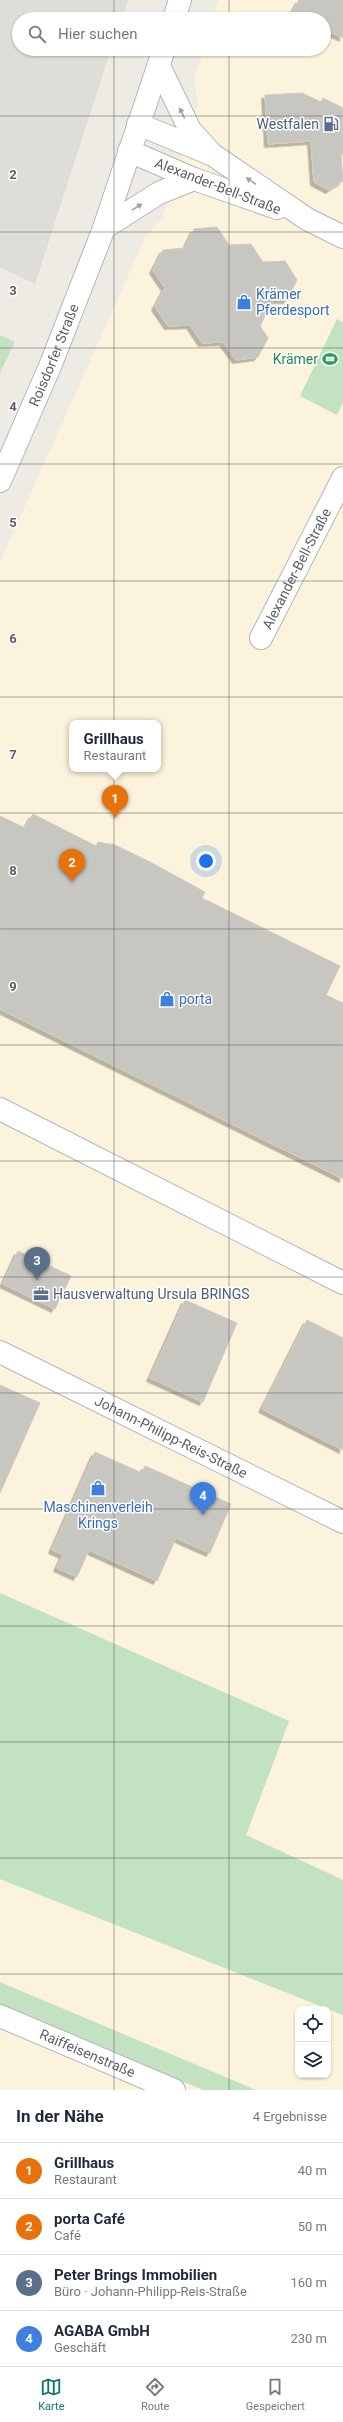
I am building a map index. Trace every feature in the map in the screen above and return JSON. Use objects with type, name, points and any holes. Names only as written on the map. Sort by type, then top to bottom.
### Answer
[{"type":"street","points":[[176,12],[180,0]]},
{"type":"street","name":"Roisdorfer Straße","points":[[0,481],[51,364],[104,228],[161,58]]},
{"type":"street","name":"Alexander-Bell-Straße","points":[[161,58],[190,130],[213,155]]},
{"type":"street","name":"Alexander-Bell-Straße","points":[[138,124],[213,155],[307,219]]},
{"type":"street","name":"Alexander-Bell-Straße","points":[[129,151],[194,179],[307,219],[343,237]]},
{"type":"street","points":[[104,228],[159,193],[194,179]]},
{"type":"street","name":"Alexander-Bell-Straße","points":[[262,638],[343,478]]},
{"type":"street","points":[[0,1109],[343,1283]]},
{"type":"street","name":"Johann-Philipp-Reis-Straße","points":[[0,1352],[343,1522]]},
{"type":"street","name":"Raiffeisenstraße","points":[[0,2016],[174,2090]]},
{"type":"shaded area","points":[[0,0],[128,0],[124,12],[12,12],[12,56],[109,56],[35,284],[0,267]]},
{"type":"shaded area","points":[[219,0],[343,0],[343,1880],[246,1835],[289,1721],[0,1593],[0,562],[145,238],[163,217],[198,106],[194,78],[202,56],[331,56],[331,12],[215,12]]},
{"type":"shaded area","points":[[0,1879],[320,2006],[295,2006],[295,2078],[331,2078],[331,2010],[343,2015],[343,2090],[0,2090]]},
{"type":"green space","name":"Krämer","points":[[337,319],[343,322],[343,403],[337,415],[300,396]]},
{"type":"green space","points":[[0,335],[15,342],[0,373]]},
{"type":"green space","points":[[0,1593],[289,1721],[246,1835],[343,1880],[343,2015],[331,2010],[331,2006],[320,2006],[0,1879]]},
{"type":"green space","points":[[0,1982],[256,2090],[203,2090],[0,2005]]},
{"type":"building","points":[[299,0],[343,0],[343,38],[331,32],[331,12],[293,12]]},
{"type":"building","points":[[302,93],[321,102],[323,98],[343,108],[343,154],[341,154],[343,181],[329,190],[314,182],[311,141],[268,144],[265,95]]},
{"type":"building","points":[[217,227],[229,245],[251,244],[263,262],[285,261],[297,280],[287,300],[273,300],[260,326],[268,338],[258,357],[236,360],[223,342],[202,343],[190,325],[168,326],[155,307],[165,288],[153,270],[163,250],[185,248],[194,229]]},
{"type":"building","name":"porta","points":[[33,814],[96,846],[98,842],[115,845],[152,863],[205,892],[202,898],[340,966],[326,995],[343,1003],[343,1179],[0,1009],[0,816],[25,828]]},
{"type":"building","points":[[18,1251],[71,1276],[55,1309],[3,1284]]},
{"type":"building","points":[[185,1300],[237,1323],[203,1402],[150,1378]]},
{"type":"building","points":[[307,1320],[343,1338],[343,1450],[262,1409]]},
{"type":"building","points":[[0,1385],[40,1403],[0,1493]]},
{"type":"building","points":[[95,1452],[142,1473],[145,1466],[231,1504],[210,1553],[176,1538],[157,1581],[89,1550],[77,1577],[57,1568],[63,1555],[52,1550]]},
{"type":"place","name":"Westfalen","points":[[331,124]]},
{"type":"place","name":"Krämer Pferdesport","points":[[244,302]]},
{"type":"place","name":"Krämer","points":[[330,359]]},
{"type":"place","name":"Grillhaus","points":[[115,818]]},
{"type":"place","name":"porta Café","points":[[72,882]]},
{"type":"place","name":"porta","points":[[167,999]]},
{"type":"place","name":"Peter Brings Immobilien","points":[[37,1280]]},
{"type":"place","name":"Hausverwaltung Ursula BRINGS","points":[[41,1294]]},
{"type":"place","name":"Maschinenverleih Krings","points":[[98,1488]]},
{"type":"place","name":"AGABA GmbH","points":[[203,1515]]}]
